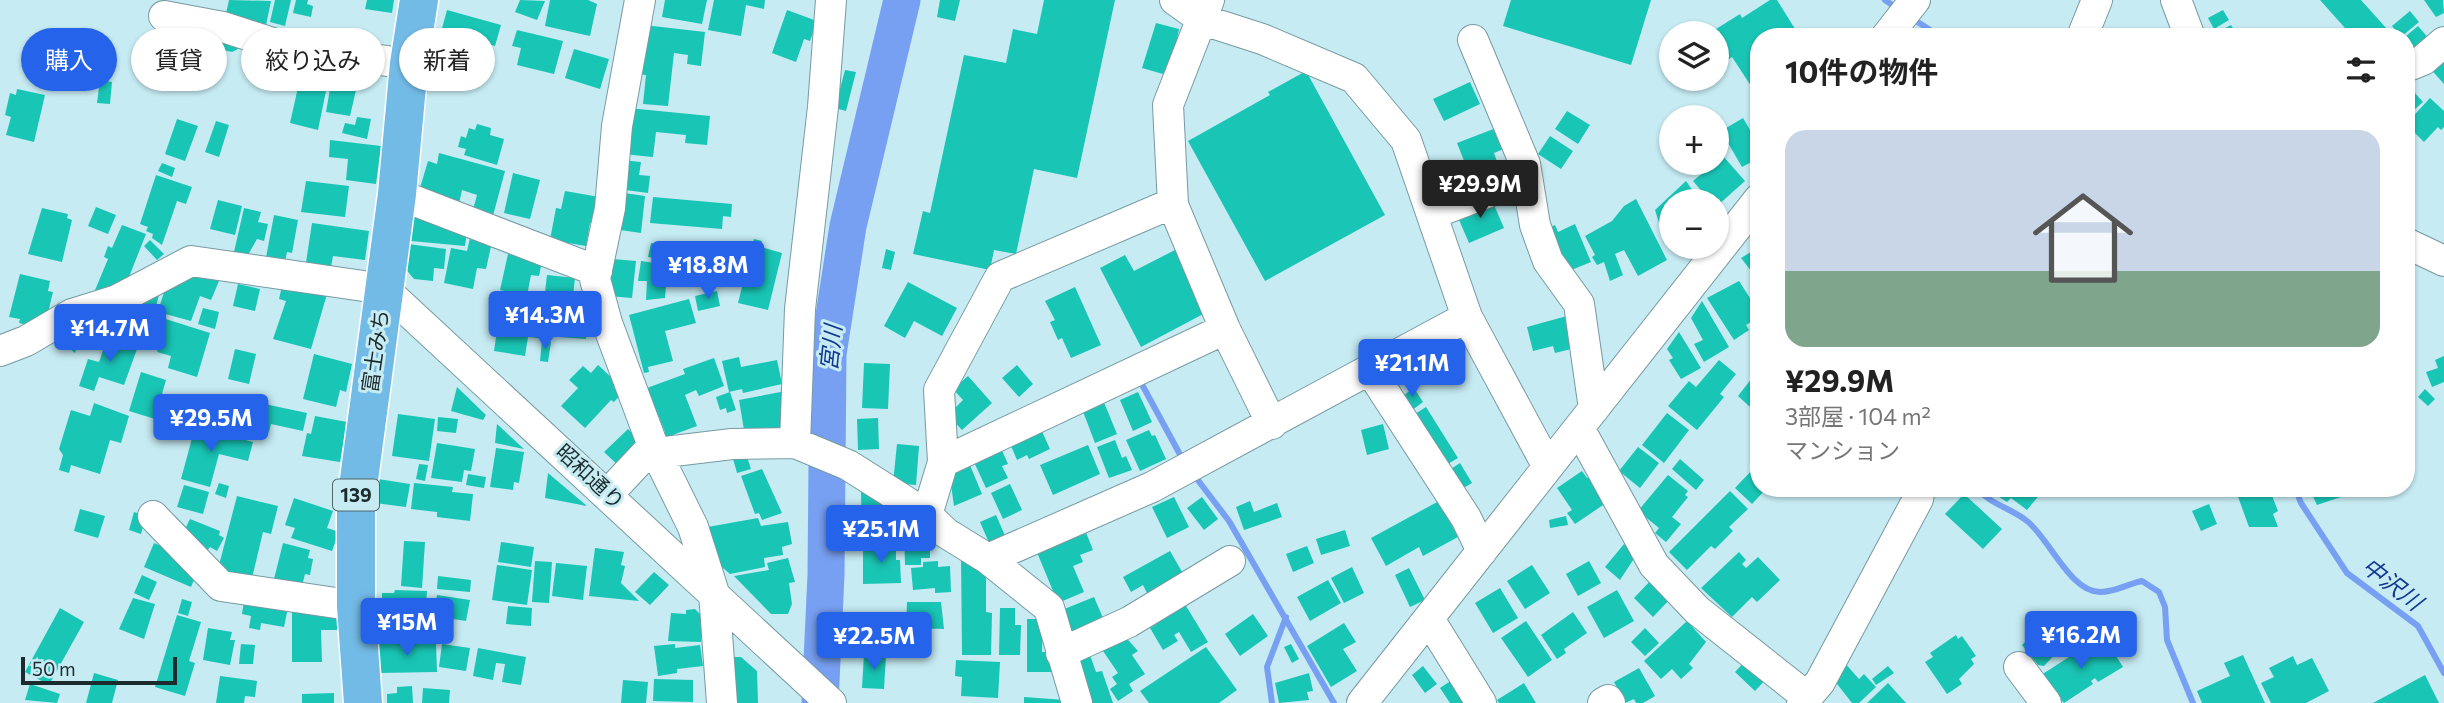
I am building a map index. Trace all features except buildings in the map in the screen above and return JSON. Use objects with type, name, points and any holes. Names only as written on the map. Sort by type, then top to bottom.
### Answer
[{"type":"highway","name":"富士みち","points":[[415,28],[419,0]]},
{"type":"highway","name":"富士みち","points":[[363,703],[356,606],[356,502],[397,194],[407,91]]},
{"type":"street","points":[[640,0],[617,126],[610,208],[595,279],[607,323],[655,450],[693,527],[714,593],[722,703]]},
{"type":"street","points":[[798,444],[800,309],[816,182],[831,0]]},
{"type":"street","points":[[1175,0],[1206,10],[1262,39],[1354,78],[1406,140],[1467,317],[1548,467]]},
{"type":"street","points":[[2086,28],[2097,0]]},
{"type":"street","points":[[2176,0],[2187,28]]},
{"type":"street","points":[[1893,28],[1913,3]]},
{"type":"street","points":[[1206,10],[1168,105],[1172,203],[1225,329],[1272,424]]},
{"type":"street","points":[[164,16],[223,27],[285,47],[399,63]]},
{"type":"street","points":[[1473,40],[1525,164],[1525,178],[1535,225],[1548,261],[1579,304],[1586,418],[1654,565],[1697,610],[1817,696],[1918,497]]},
{"type":"street","points":[[2415,63],[2444,43]]},
{"type":"street","points":[[1432,214],[1525,178]]},
{"type":"street","points":[[397,194],[597,271]]},
{"type":"street","points":[[927,515],[943,462],[939,390],[1000,277],[1172,203]]},
{"type":"street","points":[[1362,703],[1750,210]]},
{"type":"street","points":[[2415,247],[2444,261]]},
{"type":"street","points":[[0,351],[26,341],[72,314],[117,300],[191,261],[384,289]]},
{"type":"street","name":"昭和通り","points":[[384,289],[831,703]]},
{"type":"street","points":[[988,559],[1188,468],[1467,317]]},
{"type":"street","points":[[943,462],[1225,329]]},
{"type":"street","points":[[1370,370],[1466,518],[1482,551]]},
{"type":"street","points":[[608,494],[655,450],[732,444],[798,444],[848,465],[927,515],[970,551],[988,559],[1049,608],[1077,703]]},
{"type":"street","points":[[153,516],[221,586],[356,606]]},
{"type":"street","points":[[1061,653],[1140,615],[1230,561]]},
{"type":"street","points":[[1429,619],[1481,703]]},
{"type":"street","points":[[2019,667],[2046,703]]},
{"type":"street","points":[[1603,703],[1608,700],[1610,703]]},
{"type":"waterway","name":"宮川","points":[[820,703],[826,575],[828,354],[848,226],[902,0]]},
{"type":"waterway","name":"中沢川","points":[[1885,0],[1898,9]]},
{"type":"waterway","name":"中沢川","points":[[1910,17],[1927,28]]},
{"type":"waterway","points":[[1139,379],[1183,460]]},
{"type":"waterway","points":[[1194,475],[1229,521],[1334,703]]},
{"type":"waterway","points":[[1987,497],[2027,521],[2070,574],[2089,590],[2106,592],[2142,581],[2159,592],[2165,607],[2167,640],[2193,703]]},
{"type":"waterway","name":"中沢川","points":[[2299,497],[2347,573],[2418,626],[2444,673]]},
{"type":"waterway","points":[[1272,703],[1267,667],[1286,617]]}]
